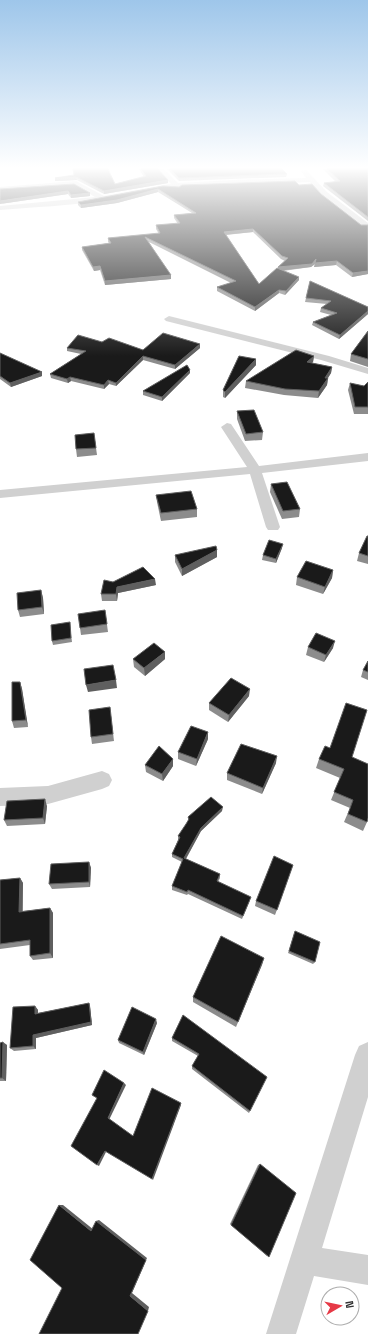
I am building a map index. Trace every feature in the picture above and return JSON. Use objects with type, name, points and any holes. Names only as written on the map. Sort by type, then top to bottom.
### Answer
[{"type":"street","points":[[168,319],[325,358],[368,371]]},
{"type":"street","points":[[227,427],[255,470],[273,527]]},
{"type":"street","points":[[0,494],[255,470],[368,457]]},
{"type":"street","points":[[0,797],[48,795],[102,780]]},
{"type":"street","points":[[281,1334],[368,1055]]},
{"type":"street","points":[[304,1260],[368,1270]]},
{"type":"building","points":[[159,231],[231,231],[224,232],[259,284],[277,268],[299,277],[286,291],[279,290],[255,307],[217,287],[236,281],[145,237],[171,275],[105,281],[100,266],[93,267],[82,247],[111,243],[108,238],[160,233]]},
{"type":"building","points":[[255,231],[368,231],[368,271],[353,273],[337,261],[315,263],[316,259],[312,264],[278,267],[288,258],[282,256]]},
{"type":"building","points":[[310,281],[368,307],[368,311],[340,335],[313,322],[337,313],[321,308],[331,301],[306,298]]},
{"type":"building","points":[[368,331],[368,359],[351,354]]},
{"type":"building","points":[[163,333],[200,344],[175,365],[143,356],[116,383],[108,380],[104,385],[70,377],[67,379],[50,374],[86,351],[67,348],[78,335],[102,342],[109,338],[143,350]]},
{"type":"building","points":[[296,350],[314,356],[307,362],[332,367],[325,378],[328,378],[319,391],[285,389],[246,381]]},
{"type":"building","points":[[0,353],[42,372],[10,383],[0,376]]},
{"type":"building","points":[[239,356],[256,359],[225,392],[223,390]]},
{"type":"building","points":[[187,365],[190,370],[162,397],[143,391]]},
{"type":"building","points":[[368,382],[368,407],[355,407],[350,383],[364,386]]},
{"type":"building","points":[[254,410],[263,432],[246,434],[237,411]]},
{"type":"building","points":[[94,433],[96,448],[76,449],[75,435]]},
{"type":"building","points":[[287,482],[300,509],[283,511],[271,484]]},
{"type":"building","points":[[191,491],[197,509],[161,513],[156,495]]},
{"type":"building","points":[[368,536],[368,556],[359,553]]},
{"type":"building","points":[[269,540],[283,544],[276,559],[263,555]]},
{"type":"building","points":[[216,546],[217,550],[182,569],[175,555]]},
{"type":"building","points":[[306,561],[333,570],[325,587],[297,577]]},
{"type":"building","points":[[143,567],[155,579],[117,587],[116,594],[101,594],[104,580],[113,582]]},
{"type":"building","points":[[41,590],[42,607],[18,610],[17,593]]},
{"type":"building","points":[[105,610],[107,624],[80,628],[78,614]]},
{"type":"building","points":[[70,622],[71,638],[52,641],[51,625]]},
{"type":"building","points":[[316,633],[335,641],[326,655],[308,647]]},
{"type":"building","points":[[154,643],[165,652],[144,668],[133,659]]},
{"type":"building","points":[[368,661],[368,672],[363,670]]},
{"type":"building","points":[[113,665],[116,680],[86,685],[84,669]]},
{"type":"building","points":[[231,678],[250,689],[229,715],[209,703]]},
{"type":"building","points":[[12,682],[20,682],[26,720],[12,721]]},
{"type":"building","points":[[346,703],[367,710],[352,757],[368,764],[367,822],[348,814],[353,800],[334,792],[344,769],[319,759],[325,746],[330,748]]},
{"type":"building","points":[[110,707],[113,734],[91,737],[89,710]]},
{"type":"building","points":[[191,726],[208,732],[197,759],[178,752]]},
{"type":"building","points":[[241,744],[277,756],[263,788],[227,773]]},
{"type":"building","points":[[159,746],[173,759],[162,774],[145,765]]},
{"type":"building","points":[[211,797],[223,807],[201,828],[184,858],[220,874],[217,881],[251,897],[243,916],[188,890],[187,892],[172,886],[183,859],[172,854],[180,837],[178,836],[189,819],[188,817]]},
{"type":"building","points":[[45,799],[43,818],[4,820],[7,801]]},
{"type":"building","points":[[274,856],[293,865],[277,910],[256,901]]},
{"type":"building","points":[[89,862],[89,882],[49,884],[51,864]]},
{"type":"building","points":[[20,878],[19,912],[50,908],[50,953],[30,956],[30,940],[0,944],[0,880]]},
{"type":"building","points":[[295,931],[320,942],[315,962],[289,951]]},
{"type":"building","points":[[221,936],[264,958],[238,1022],[193,997]]},
{"type":"building","points":[[89,1003],[91,1022],[33,1035],[33,1046],[10,1048],[13,1007],[35,1006],[35,1014]]},
{"type":"building","points":[[132,1007],[156,1019],[143,1052],[118,1040]]},
{"type":"building","points":[[183,1015],[267,1077],[250,1111],[192,1066],[199,1054],[172,1038]]},
{"type":"building","points":[[3,1042],[2,1078],[0,1078],[0,1043]]},
{"type":"building","points":[[104,1070],[124,1083],[108,1118],[133,1136],[152,1088],[181,1103],[152,1179],[105,1151],[97,1165],[71,1146],[97,1098],[92,1095]]},
{"type":"building","points":[[260,1164],[296,1193],[269,1257],[231,1225]]},
{"type":"building","points":[[59,1205],[91,1231],[96,1221],[146,1260],[130,1296],[148,1311],[138,1334],[39,1334],[62,1288],[30,1260]]}]
